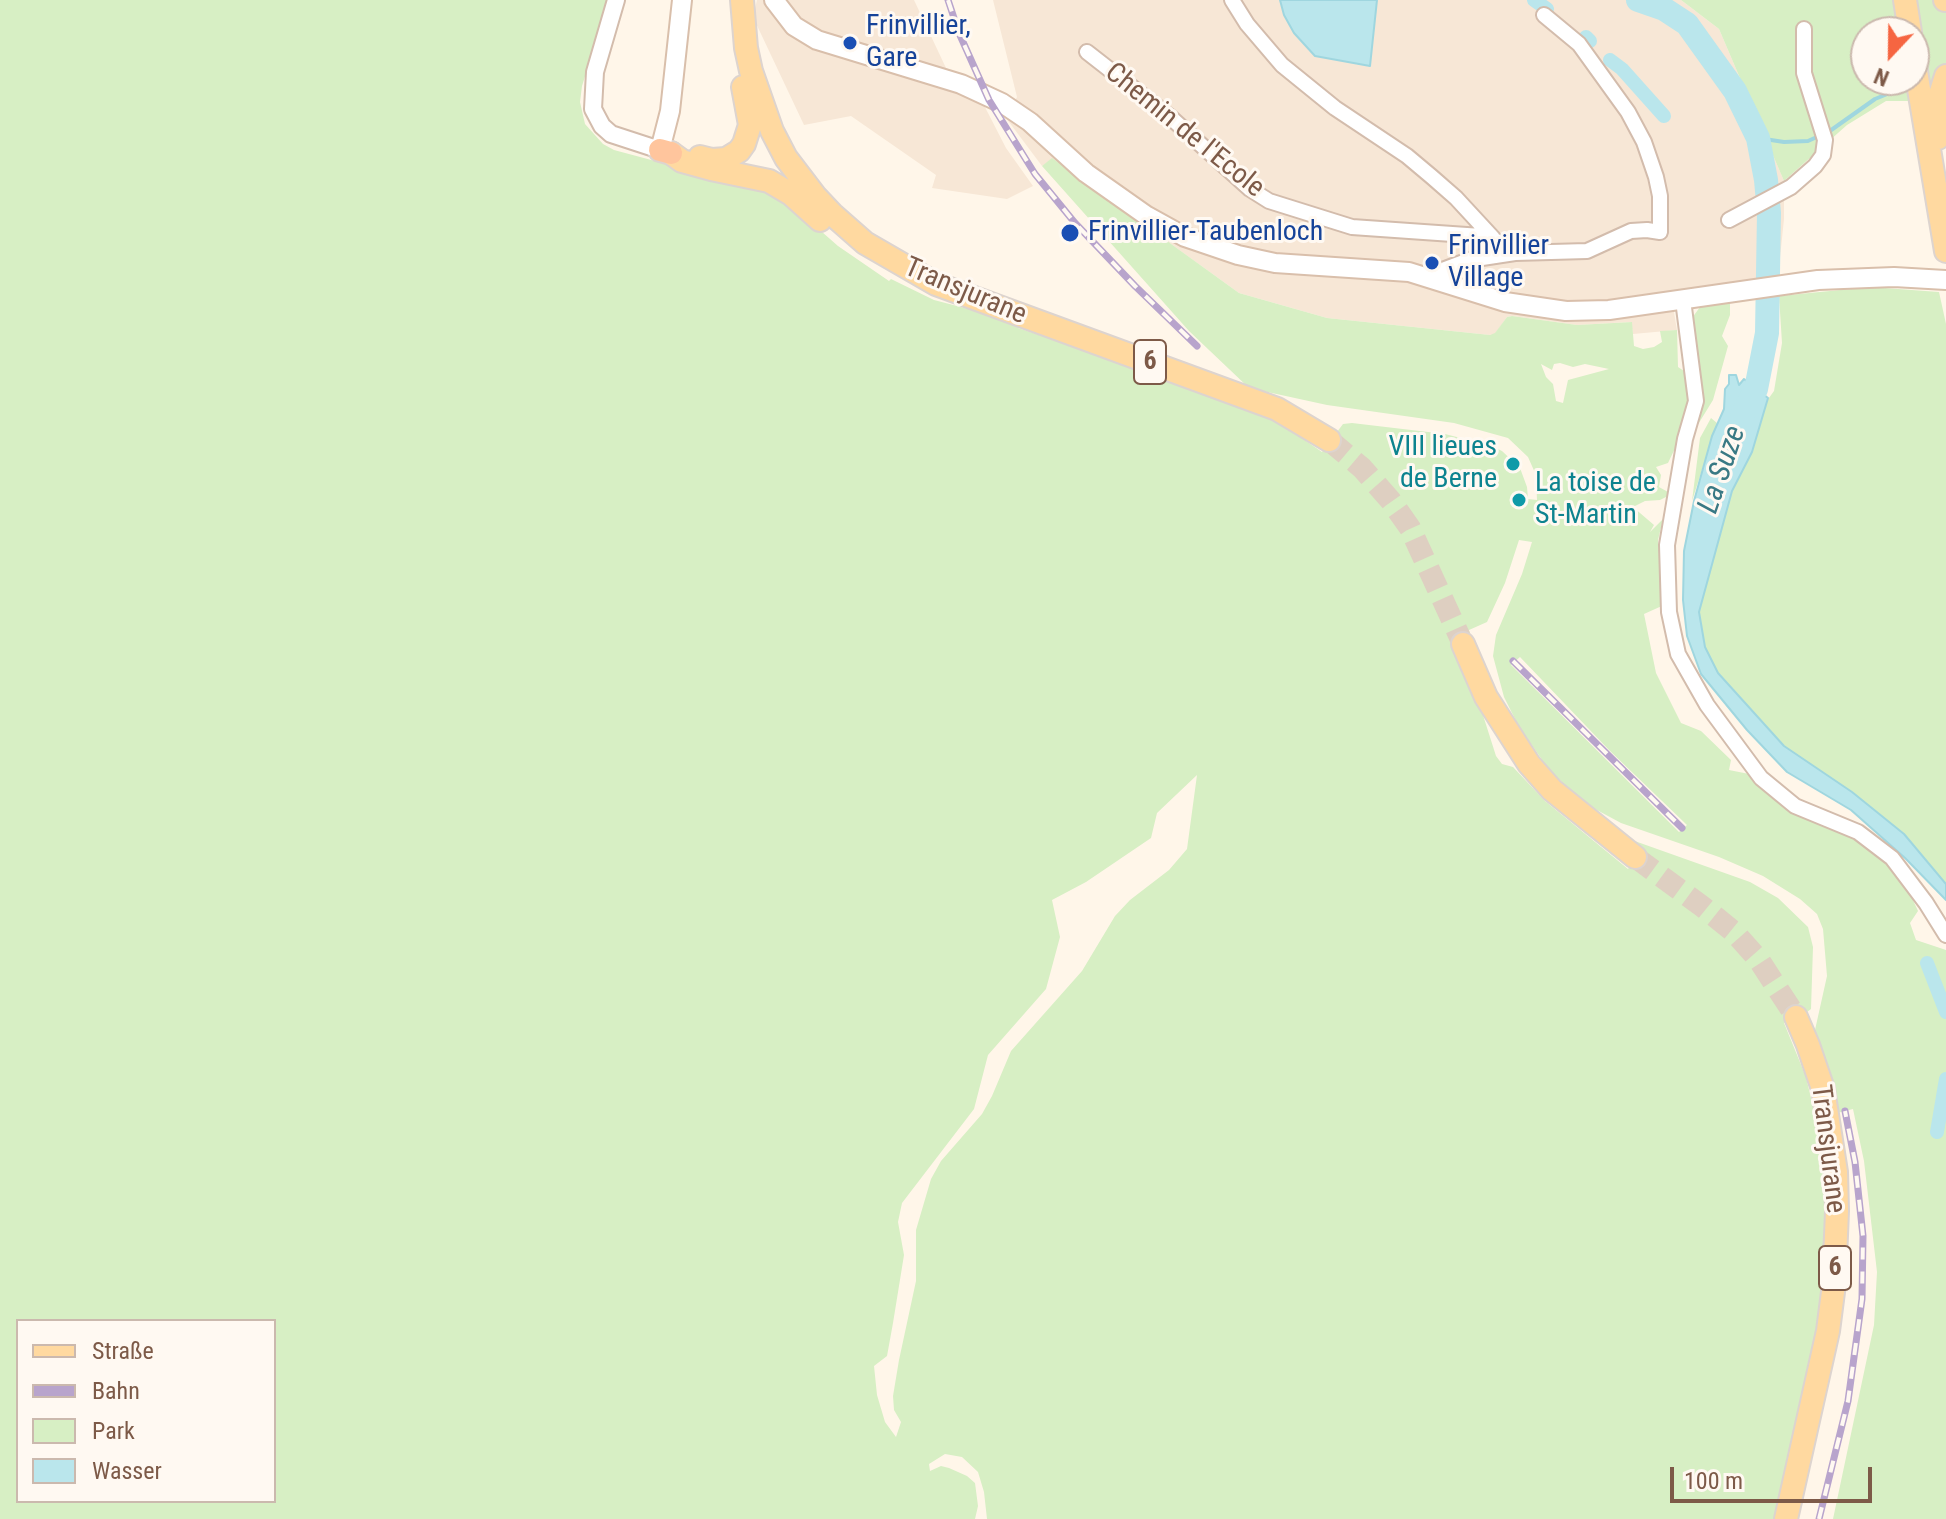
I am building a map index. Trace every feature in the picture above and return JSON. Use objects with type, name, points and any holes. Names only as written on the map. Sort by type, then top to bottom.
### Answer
[{"type":"main road","points":[[666,152],[682,0]]},
{"type":"main road","name":"Transjurane","points":[[742,0],[746,48],[758,98],[786,158],[832,214],[884,257],[965,296],[1277,409],[1329,440]]},
{"type":"main road","points":[[776,5],[794,26],[825,43],[961,84],[1002,103],[1030,122],[1115,195],[1185,237],[1238,255],[1275,263],[1392,270],[1435,279],[1505,302],[1554,311],[1596,311],[1816,280],[1894,277],[1946,280]]},
{"type":"main road","points":[[666,152],[712,160],[726,159],[739,151],[749,135],[750,125],[740,74],[746,48]]},
{"type":"main road","points":[[1940,215],[1937,119],[1938,101],[1946,76]]},
{"type":"main road","points":[[1920,96],[1946,251]]},
{"type":"main road","points":[[666,152],[682,161],[756,177],[779,186],[806,206],[845,243],[884,257]]},
{"type":"main road","points":[[1463,644],[1486,697],[1529,764],[1552,790],[1635,857]]},
{"type":"main road","name":"Transjurane","points":[[1786,1519],[1828,1331],[1836,1245],[1836,1172],[1823,1089],[1796,1017]]},
{"type":"street","points":[[616,0],[595,72],[593,109],[602,126],[611,134],[666,152]]},
{"type":"street","points":[[1232,0],[1247,24],[1282,65],[1335,108],[1432,177],[1493,239]]},
{"type":"street","points":[[1435,279],[1445,269],[1458,263],[1515,253],[1587,251],[1631,231],[1660,232],[1660,196],[1656,177],[1644,142],[1628,112],[1579,44],[1544,15]]},
{"type":"street","points":[[1729,220],[1780,194],[1815,166],[1823,155],[1825,140],[1804,73],[1804,29]]},
{"type":"street","name":"Chemin de l'Ecole","points":[[1087,52],[1169,116],[1250,189],[1269,201],[1352,227],[1493,239],[1515,253]]},
{"type":"street","points":[[1689,299],[1696,401],[1685,439],[1667,545],[1669,612],[1678,654],[1707,705],[1761,778],[1795,806],[1858,832],[1892,858],[1946,935]]},
{"type":"shaded area","points":[[757,0],[914,0],[946,68],[970,78],[1006,148],[1033,186],[1007,199],[932,188],[936,175],[851,116],[804,125],[753,17]]},
{"type":"shaded area","points":[[993,0],[1681,0],[1719,29],[1784,181],[1778,277],[1671,295],[1677,330],[1633,334],[1631,322],[1577,325],[1512,316],[1507,317],[1495,334],[1490,335],[1327,318],[1239,293],[1053,159],[1042,166],[1006,118],[1017,97]]},
{"type":"green space","points":[[0,0],[609,0],[582,86],[580,102],[585,124],[603,144],[614,150],[773,189],[838,246],[889,281],[891,279],[934,300],[984,313],[1262,415],[1322,452],[1343,424],[1352,423],[1445,434],[1492,446],[1520,468],[1528,499],[1537,500],[1536,475],[1528,457],[1508,438],[1454,423],[1327,405],[1249,388],[1189,331],[1042,166],[1052,158],[1239,293],[1327,318],[1490,335],[1507,317],[1512,316],[1577,325],[1632,322],[1634,346],[1643,349],[1662,342],[1660,331],[1677,330],[1678,367],[1693,377],[1693,391],[1679,440],[1668,463],[1656,467],[1661,475],[1659,487],[1668,492],[1668,496],[1633,507],[1654,525],[1650,532],[1663,519],[1658,540],[1664,605],[1644,614],[1656,673],[1681,723],[1701,731],[1731,760],[1729,770],[1749,774],[1791,812],[1852,836],[1885,862],[1904,881],[1918,911],[1910,923],[1916,940],[1946,950],[1946,1519],[1833,1519],[1874,1325],[1877,1272],[1864,1161],[1853,1109],[1837,1113],[1815,1030],[1827,976],[1823,929],[1817,914],[1800,899],[1763,876],[1719,857],[1621,823],[1582,802],[1547,767],[1518,725],[1504,697],[1493,656],[1496,635],[1532,542],[1519,540],[1505,583],[1487,622],[1469,630],[1472,641],[1452,650],[1482,712],[1496,756],[1502,764],[1513,767],[1545,801],[1628,869],[1640,851],[1629,839],[1750,882],[1778,898],[1808,927],[1813,947],[1811,1009],[1784,1023],[1806,1077],[1821,1140],[1827,1222],[1825,1262],[1814,1342],[1774,1519],[987,1519],[978,1472],[962,1457],[945,1454],[929,1464],[930,1471],[941,1466],[949,1468],[975,1483],[978,1506],[975,1519],[0,1519]],"holes":[[[1541,364],[1552,370],[1554,364],[1573,367],[1585,364],[1609,369],[1568,380],[1563,403],[1556,401],[1553,384],[1546,377]],[[1520,657],[1609,750],[1687,825],[1679,832],[1511,665]],[[1197,775],[1187,849],[1169,870],[1130,900],[1115,916],[1082,971],[1011,1051],[982,1114],[941,1161],[931,1179],[916,1230],[916,1281],[893,1396],[894,1410],[901,1422],[896,1437],[885,1422],[877,1395],[874,1366],[887,1356],[893,1323],[904,1255],[898,1222],[902,1203],[974,1109],[988,1055],[1046,989],[1060,937],[1052,900],[1086,882],[1151,838],[1157,813]]]},
{"type":"green space","points":[[1681,0],[1946,0],[1946,112],[1929,101],[1886,101],[1847,125],[1784,181],[1719,29]]},
{"type":"green space","points":[[1871,287],[1939,292],[1946,324],[1946,884],[1904,834],[1852,792],[1784,746],[1718,673],[1705,647],[1698,612],[1732,491],[1752,452],[1766,402],[1774,391],[1782,343],[1779,296]]},
{"type":"green space","points":[[1730,303],[1730,315],[1722,336],[1728,346],[1713,400],[1697,426],[1703,400],[1692,318],[1700,307]]},
{"type":"green space","points":[[1711,418],[1717,423],[1692,501],[1700,438]]},
{"type":"water","points":[[1280,0],[1377,0],[1370,66],[1315,56],[1294,33]]},
{"type":"water","points":[[1729,375],[1736,375],[1739,385],[1744,379],[1768,398],[1752,452],[1732,491],[1699,612],[1705,647],[1718,673],[1784,746],[1852,792],[1904,834],[1946,884],[1946,900],[1851,810],[1787,772],[1701,674],[1687,636],[1683,600],[1684,551],[1712,436],[1724,409]]},
{"type":"waterway","points":[[1534,0],[1547,9]]},
{"type":"waterway","name":"La Suze","points":[[1638,0],[1664,9],[1687,24],[1735,91],[1758,138],[1769,213],[1767,333],[1756,389],[1742,415]]},
{"type":"waterway","points":[[1586,37],[1590,41]]},
{"type":"waterway","points":[[1610,60],[1664,116]]},
{"type":"waterway","points":[[1827,133],[1882,96]]},
{"type":"waterway","points":[[1758,138],[1784,142],[1808,141],[1819,136]]},
{"type":"waterway","points":[[1927,963],[1946,1012]]},
{"type":"waterway","points":[[1937,1132],[1946,1079]]},
{"type":"tunnel","points":[[1329,440],[1362,468],[1410,528],[1463,644]]},
{"type":"tunnel","points":[[1635,857],[1734,932],[1759,960],[1796,1017]]},
{"type":"railway","points":[[948,0],[989,100],[1035,174],[1075,223],[1197,346]]},
{"type":"railway","points":[[1513,661],[1682,828]]},
{"type":"railway","points":[[1819,1519],[1848,1401],[1862,1299],[1863,1236],[1855,1162],[1845,1111]]},
{"type":"place","name":"Frinvillier, Gare","points":[[850,43]]},
{"type":"place","name":"Frinvillier-Taubenloch","points":[[1070,233]]},
{"type":"place","name":"Frinvillier Village","points":[[1432,263]]},
{"type":"place","name":"VIII lieues de Berne","points":[[1513,464]]},
{"type":"place","name":"La toise de St-Martin","points":[[1519,500]]}]
